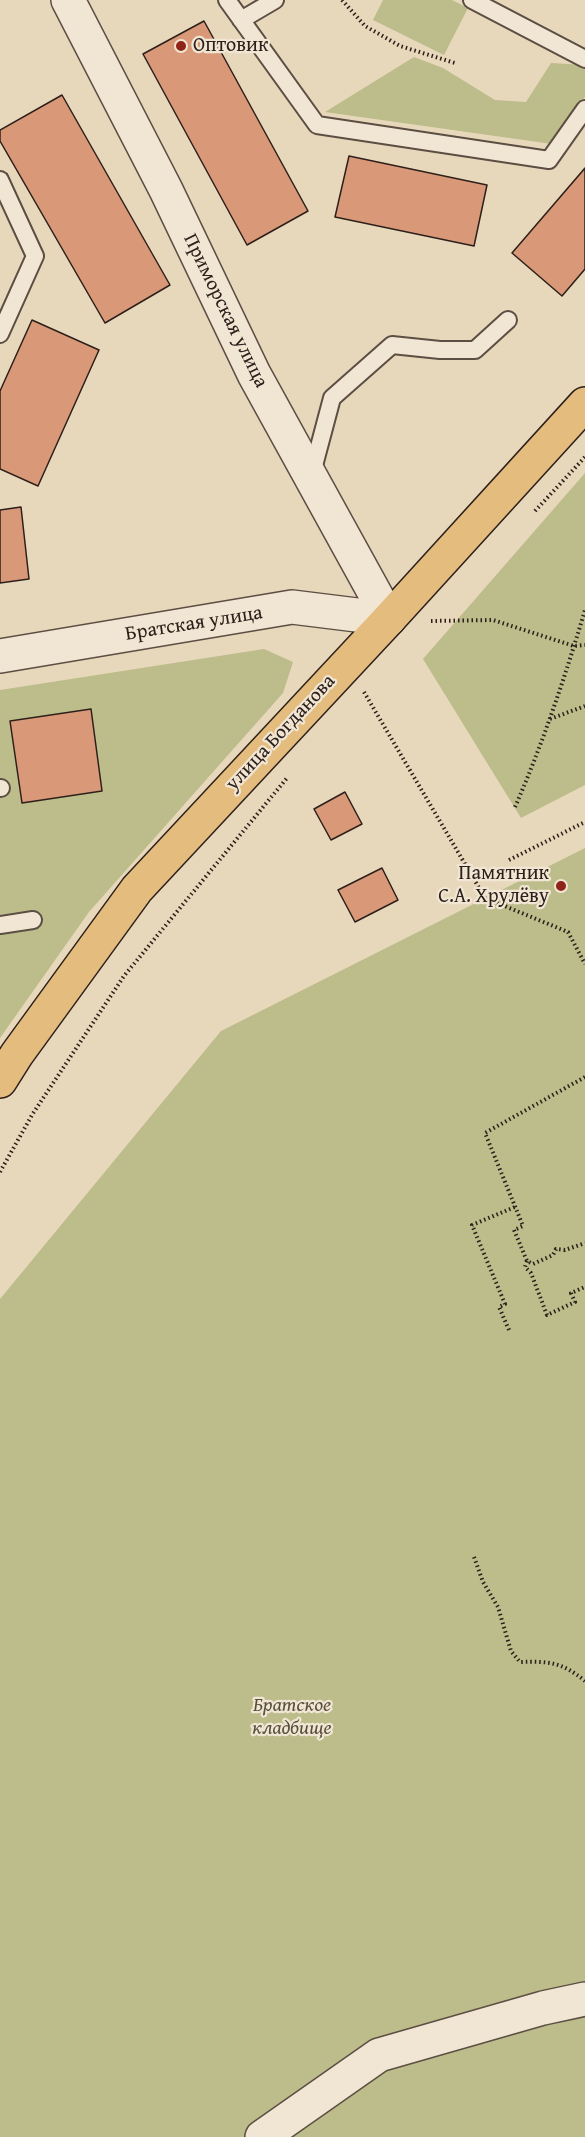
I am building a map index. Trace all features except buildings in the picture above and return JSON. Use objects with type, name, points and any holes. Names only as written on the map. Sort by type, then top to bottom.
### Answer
[{"type":"main road","name":"улица Богданова","points":[[0,1081],[17,1054],[137,889],[585,404]]},
{"type":"street","name":"Приморская улица","points":[[68,0],[166,190],[254,374],[388,619]]},
{"type":"street","name":"Братская улица","points":[[0,656],[292,607],[388,619]]},
{"type":"street","points":[[262,2137],[379,2055],[543,2008],[585,2000]]},
{"type":"lane","points":[[227,0],[317,125],[549,160],[585,110]]},
{"type":"lane","points":[[241,20],[274,0]]},
{"type":"lane","points":[[472,0],[585,59]]},
{"type":"lane","points":[[0,180],[35,256],[0,334]]},
{"type":"lane","points":[[311,478],[332,399],[393,345],[440,350],[475,350],[508,320]]},
{"type":"lane","points":[[0,925],[33,920]]},
{"type":"path","points":[[342,0],[365,26],[400,46],[455,63]]},
{"type":"path","points":[[528,518],[585,457]]},
{"type":"path","points":[[514,807],[549,719],[585,609]]},
{"type":"path","points":[[438,613],[430,621],[493,620],[574,646],[585,645]]},
{"type":"path","points":[[347,663],[485,898],[568,932],[585,964]]},
{"type":"path","points":[[357,701],[372,685]]},
{"type":"path","points":[[549,719],[585,706]]},
{"type":"path","points":[[0,1172],[32,1115],[124,976],[288,778]]},
{"type":"path","points":[[509,860],[585,822]]},
{"type":"path","points":[[585,1077],[485,1133],[522,1226],[514,1230],[527,1261],[533,1264],[553,1255],[556,1249],[565,1250],[585,1243]]},
{"type":"path","points":[[509,1330],[499,1307],[505,1304],[472,1225],[515,1207]]},
{"type":"path","points":[[527,1261],[525,1267],[531,1272],[547,1314],[575,1302],[571,1293],[585,1287]]},
{"type":"path","points":[[474,1557],[483,1582],[498,1607],[511,1651],[520,1662],[544,1661],[562,1665],[585,1681]]},
{"type":"green space","points":[[383,0],[452,0],[468,8],[444,55],[373,20]]},
{"type":"green space","points":[[414,57],[443,68],[495,100],[526,102],[551,63],[585,65],[585,97],[552,144],[325,112]]},
{"type":"green space","points":[[585,473],[585,785],[521,818],[423,659]]},
{"type":"green space","points":[[264,649],[293,662],[283,693],[89,912],[0,1038],[0,690]]},
{"type":"green space","name":"Братское кладбище","points":[[585,848],[585,2137],[0,2137],[0,1299],[221,1031]]},
{"type":"place","name":"Оптовик","points":[[181,46]]},
{"type":"place","name":"Памятник С.А. Хрулёву","points":[[561,886]]}]
